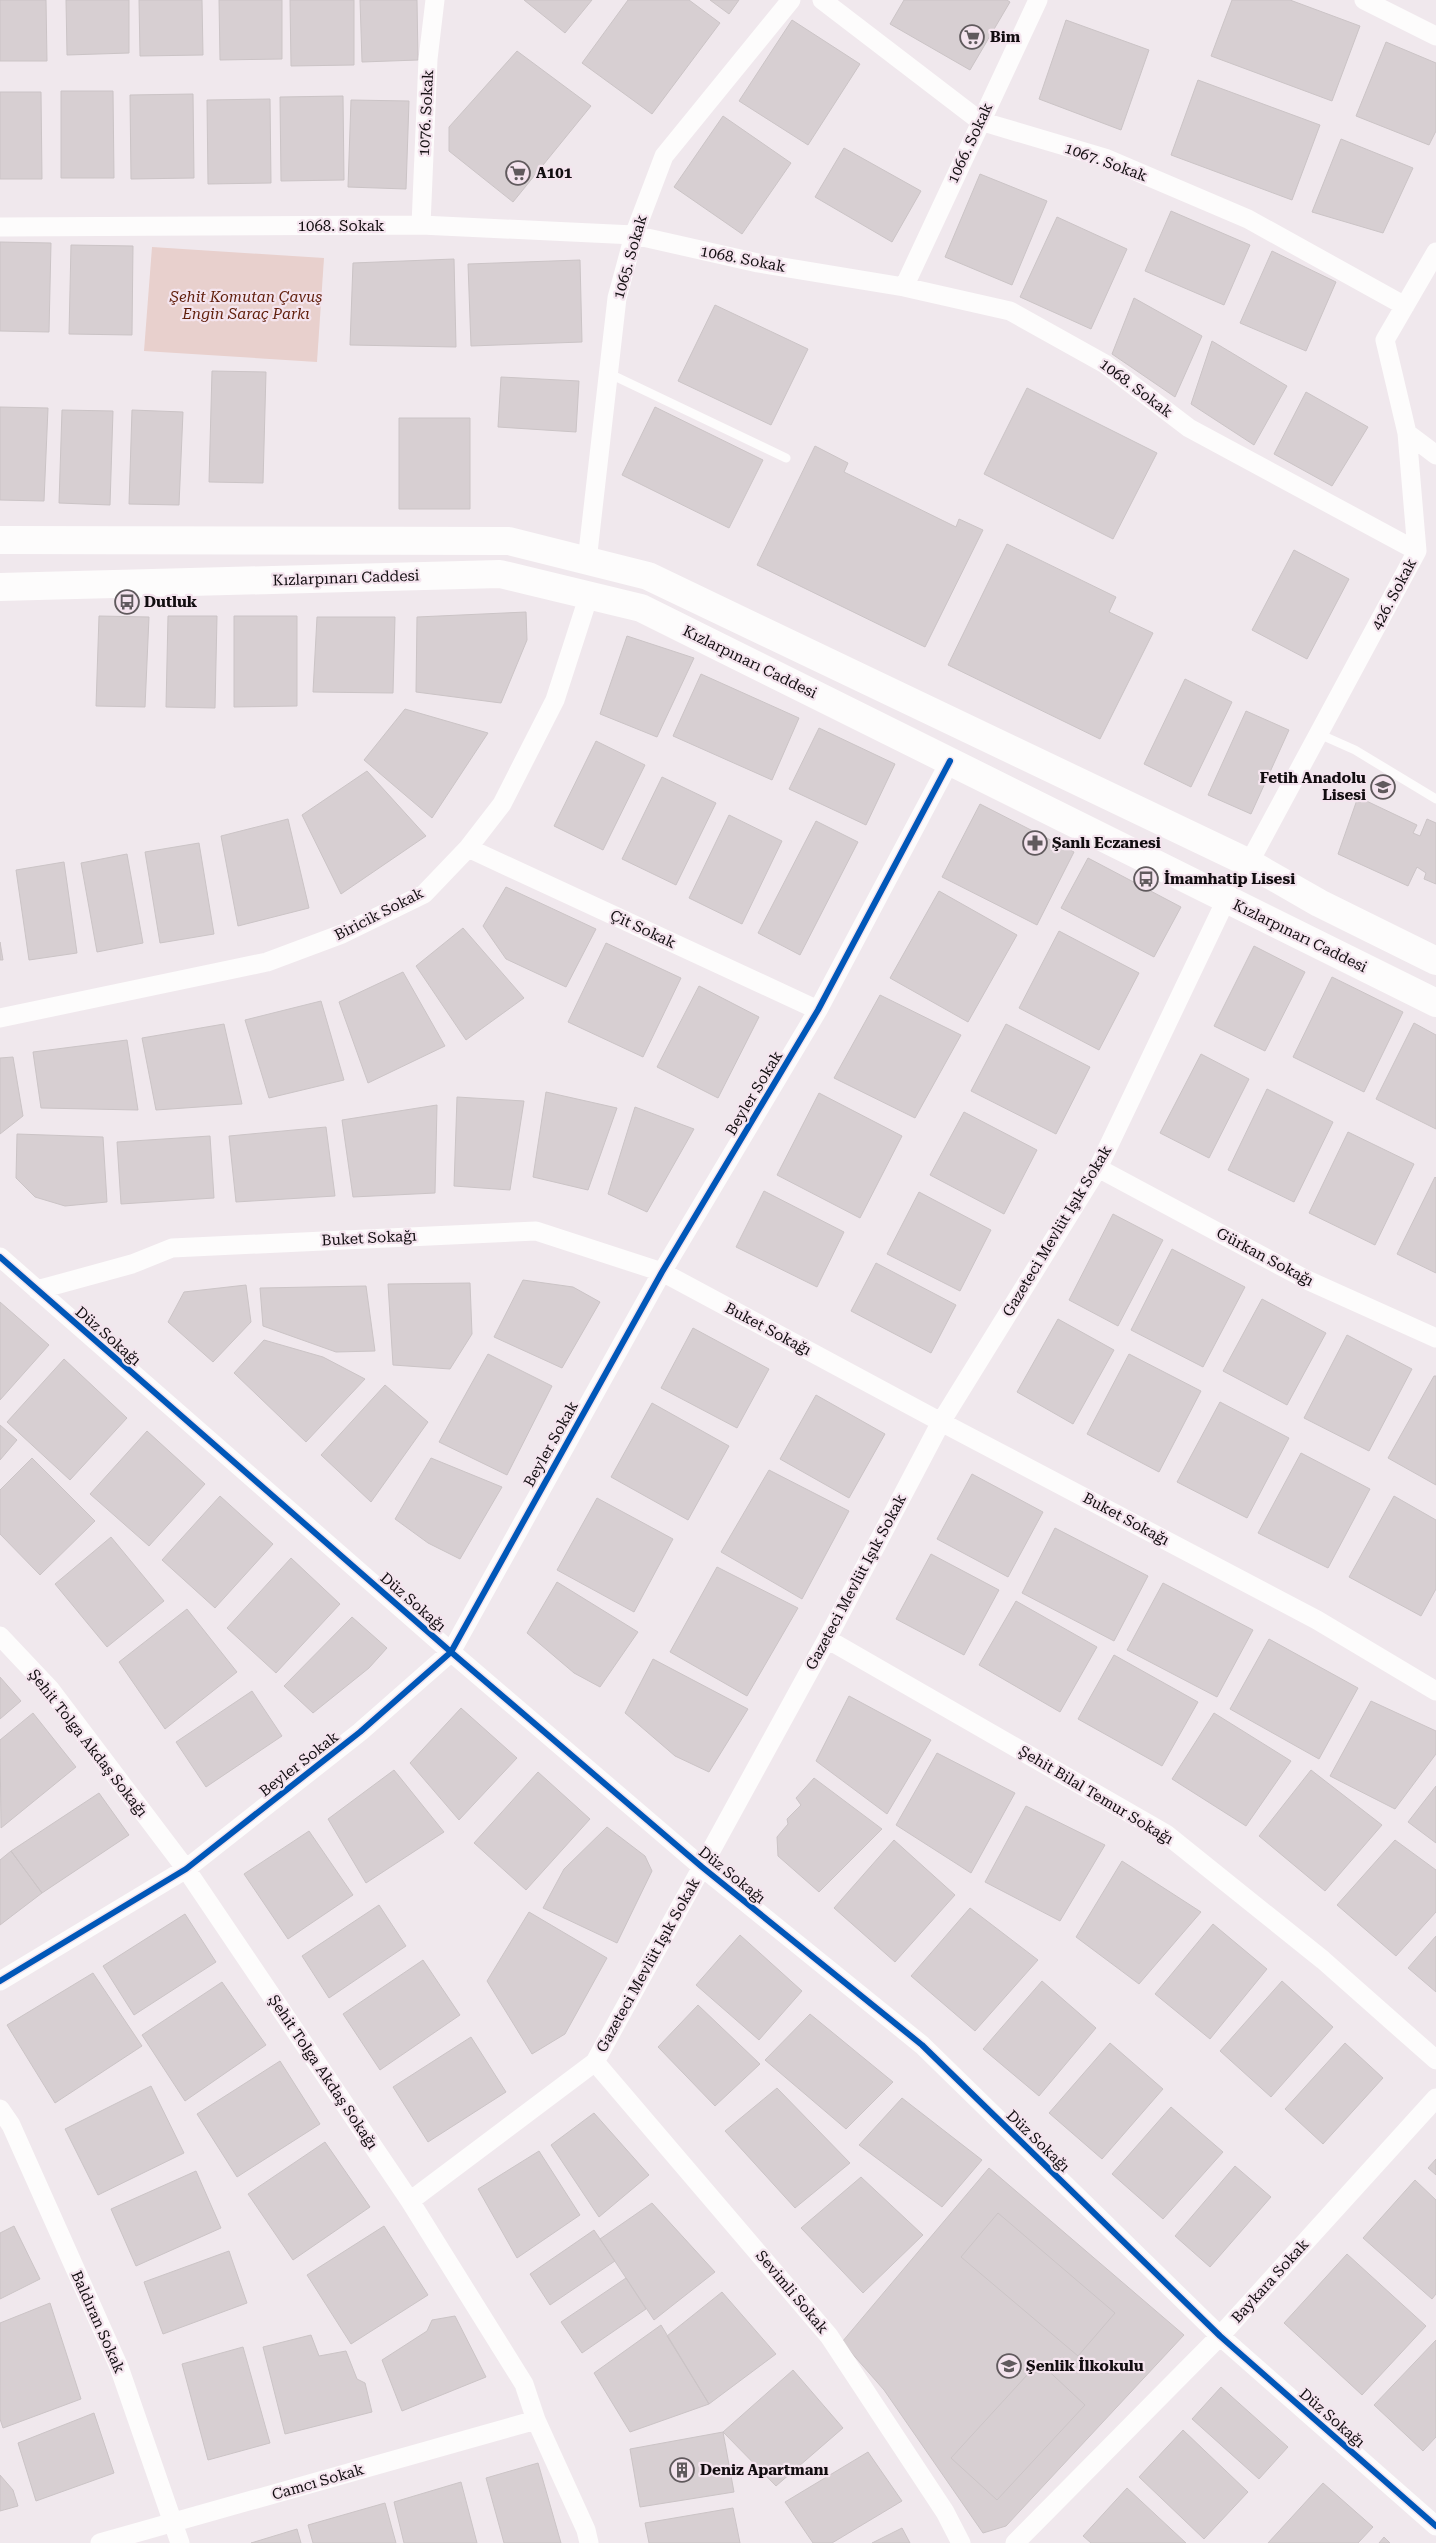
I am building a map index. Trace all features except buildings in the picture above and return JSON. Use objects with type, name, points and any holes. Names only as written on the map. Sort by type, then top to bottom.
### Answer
[{"type":"main road","points":[[0,540],[509,541],[648,576],[1249,863],[1318,903],[1436,961]]},
{"type":"main road","name":"Kızlarpınarı Caddesi","points":[[0,587],[500,574],[641,608],[1436,1003]]},
{"type":"street","name":"1076. Sokak","points":[[421,225],[428,59],[434,0]]},
{"type":"street","name":"1065. Sokak","points":[[587,561],[617,298],[634,235],[664,156],[791,0]]},
{"type":"street","name":"1067. Sokak","points":[[822,0],[980,121],[1105,158],[1248,219],[1405,306]]},
{"type":"street","name":"1066. Sokak","points":[[904,286],[1038,0]]},
{"type":"street","points":[[1364,0],[1436,36]]},
{"type":"street","name":"1068. Sokak","points":[[0,227],[421,225],[634,235],[758,263],[904,286],[1010,311],[1105,364],[1189,428],[1418,551]]},
{"type":"street","name":"426. Sokak","points":[[1249,863],[1418,551],[1407,433],[1385,340],[1436,252]]},
{"type":"street","points":[[1407,433],[1436,455]]},
{"type":"street","name":"Biricik Sokak","points":[[0,1018],[267,962],[342,934],[424,894],[468,848],[502,804],[554,700],[589,595]]},
{"type":"street","name":"Beyler Sokak","points":[[0,1982],[186,1869],[360,1732],[451,1652],[662,1272],[818,1010],[950,760]]},
{"type":"street","name":"Çit Sokak","points":[[468,848],[818,1010]]},
{"type":"street","name":"Gazeteci Mevlüt Işık Sokak","points":[[410,2201],[595,2062],[827,1639],[941,1422],[1098,1168],[1226,900]]},
{"type":"street","name":"Gürkan Sokağı","points":[[1098,1168],[1307,1280],[1436,1338]]},
{"type":"street","name":"Buket Sokağı","points":[[37,1290],[132,1264],[172,1248],[536,1231],[662,1272],[941,1422],[1317,1620],[1436,1691]]},
{"type":"street","name":"Düz Sokağı","points":[[0,1257],[451,1652],[702,1867],[922,2045],[1220,2336],[1436,2526]]},
{"type":"street","name":"Şehit Tolga Akdaş Sokağı","points":[[0,1636],[50,1689],[186,1869],[410,2201],[524,2384],[536,2420],[586,2530],[588,2543]]},
{"type":"street","name":"Şehit Bilal Temur Sokağı","points":[[827,1639],[1166,1834],[1323,1960],[1436,2060]]},
{"type":"street","name":"Sevimli Sokak","points":[[595,2062],[829,2336],[944,2512],[961,2543]]},
{"type":"street","name":"Baykara Sokak","points":[[1015,2543],[1220,2336],[1436,2098]]},
{"type":"street","name":"Baldıran Sokak","points":[[0,2109],[11,2125],[119,2367],[180,2543]]},
{"type":"street","name":"Camcı Sokak","points":[[100,2543],[536,2420]]},
{"type":"lane","points":[[608,373],[786,458]]},
{"type":"lane","points":[[1319,734],[1355,750],[1436,799]]},
{"type":"green space","name":"Şehit Komutan Çavuş Engin Saraç Parkı","points":[[152,247],[324,258],[317,362],[144,351]]},
{"type":"cycle path","points":[[0,1981],[186,1869],[360,1732],[451,1652],[662,1272],[818,1010],[950,761]]},
{"type":"cycle path","points":[[0,1257],[451,1652],[702,1867],[922,2045],[1220,2336],[1436,2526]]},
{"type":"place","name":"Bim","points":[[972,37]]},
{"type":"place","name":"A101","points":[[518,173]]},
{"type":"place","name":"Dutluk","points":[[127,602]]},
{"type":"place","name":"Fetih Anadolu Lisesi","points":[[1383,787]]},
{"type":"place","name":"Şanlı Eczanesi","points":[[1035,843]]},
{"type":"place","name":"İmamhatip Lisesi","points":[[1146,879]]},
{"type":"place","name":"Şenlik İlkokulu","points":[[1009,2366]]},
{"type":"place","name":"Deniz Apartmanı","points":[[682,2470]]}]
